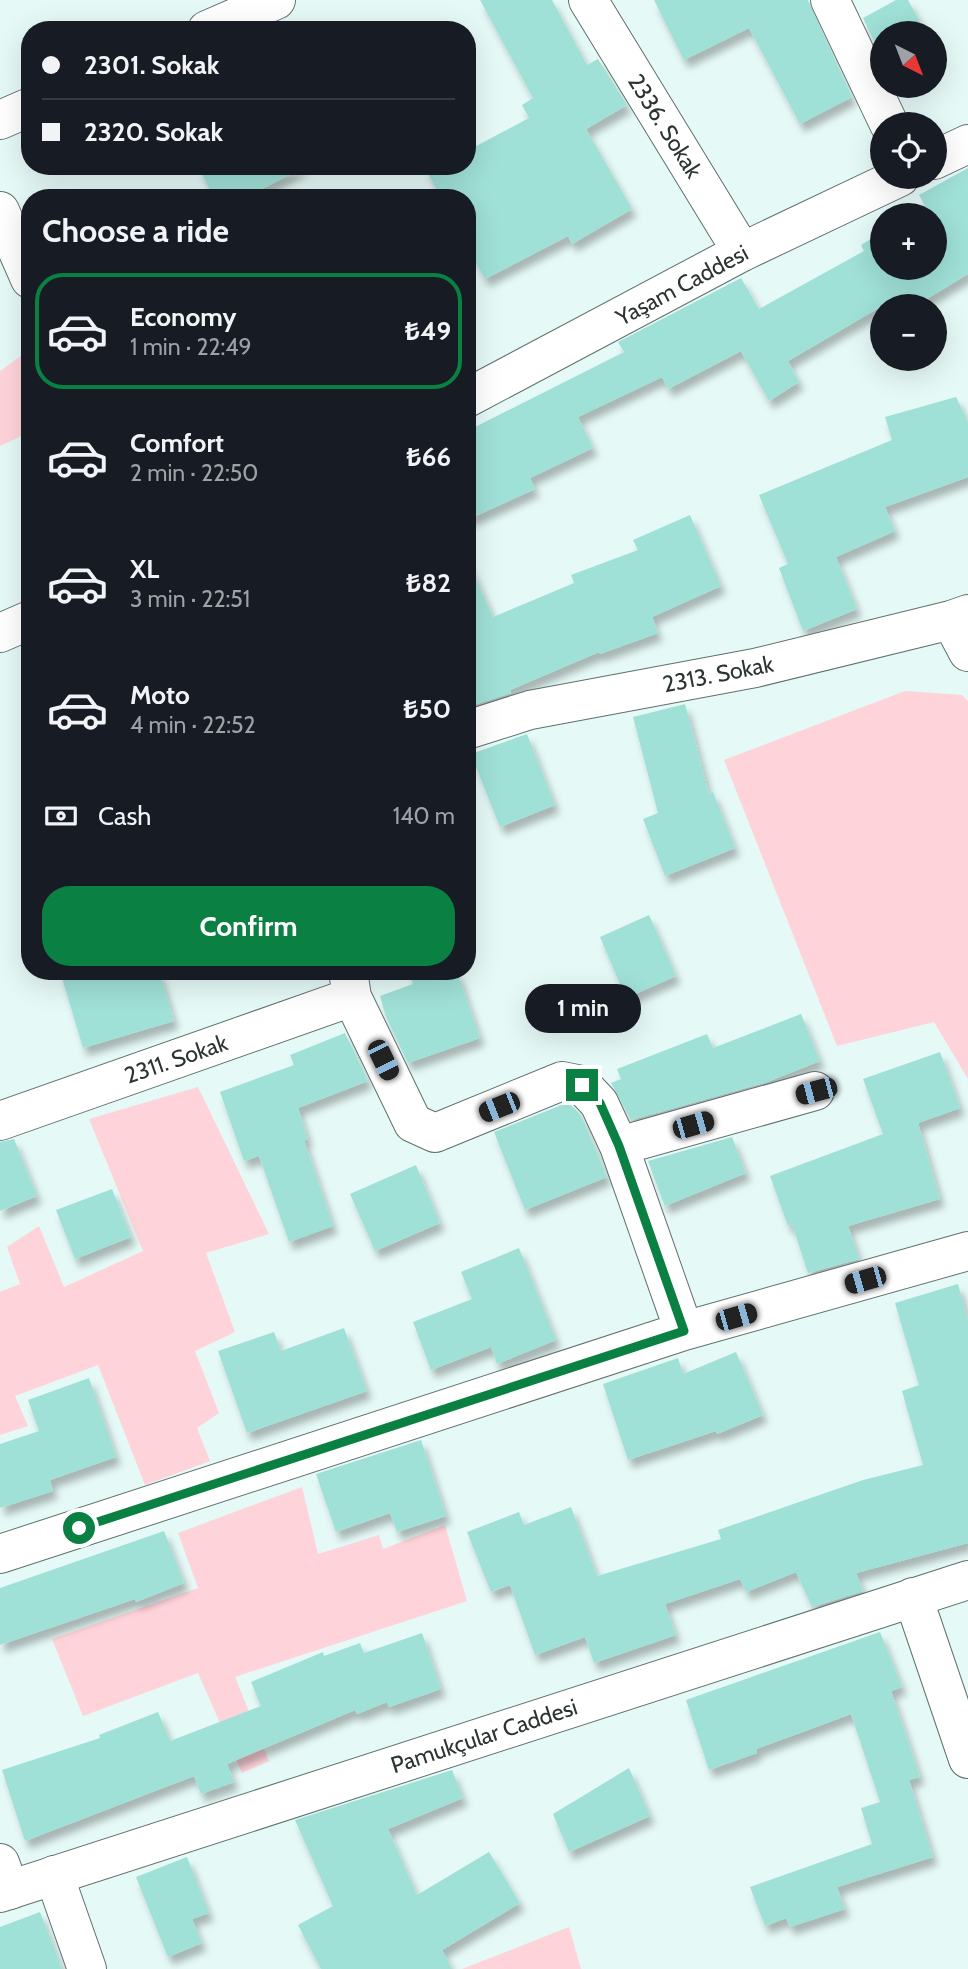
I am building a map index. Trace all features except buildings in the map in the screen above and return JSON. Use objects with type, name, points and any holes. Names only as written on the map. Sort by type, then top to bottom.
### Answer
[{"type":"street","points":[[228,21],[276,0]]},
{"type":"street","name":"2336. Sokak","points":[[588,0],[742,252]]},
{"type":"street","points":[[830,0],[883,112]]},
{"type":"street","points":[[0,120],[21,111]]},
{"type":"street","points":[[947,154],[968,144]]},
{"type":"street","name":"Yaşam Caddesi","points":[[476,393],[742,252],[875,189]]},
{"type":"street","points":[[0,211],[21,259]]},
{"type":"street","points":[[0,633],[21,624]]},
{"type":"street","name":"2313. Sokak","points":[[476,727],[530,710],[962,629]]},
{"type":"street","points":[[350,984],[413,1124],[435,1133],[562,1081],[582,1085],[600,1103],[619,1146],[684,1331]]},
{"type":"street","name":"2311. Sokak","points":[[0,1121],[350,984]]},
{"type":"street","points":[[619,1146],[816,1091]]},
{"type":"street","points":[[0,1554],[684,1331],[968,1251]]},
{"type":"street","name":"Pamukçular Caddesi","points":[[4,1882],[54,1875],[968,1580]]},
{"type":"street","points":[[913,1597],[968,1759]]},
{"type":"street","points":[[54,1875],[87,1969]]},
{"type":"shaded area","points":[[21,356],[21,436],[0,446],[0,371]]},
{"type":"shaded area","points":[[905,691],[962,695],[968,701],[968,1079],[934,1022],[837,1046],[724,760]]},
{"type":"shaded area","points":[[198,1087],[269,1234],[206,1253],[235,1332],[195,1351],[219,1413],[197,1428],[210,1461],[145,1485],[98,1365],[15,1396],[28,1426],[0,1435],[0,1292],[20,1284],[7,1247],[39,1226],[64,1287],[143,1251],[89,1119]]},
{"type":"shaded area","points":[[302,1487],[318,1554],[379,1535],[383,1549],[445,1525],[467,1601],[235,1677],[269,1761],[242,1773],[198,1673],[83,1716],[52,1639],[198,1588],[178,1533]]},
{"type":"shaded area","points":[[569,1927],[581,1969],[462,1969]]},
{"type":"route","points":[[79,1528],[684,1331],[619,1146],[600,1103],[582,1085]]}]
